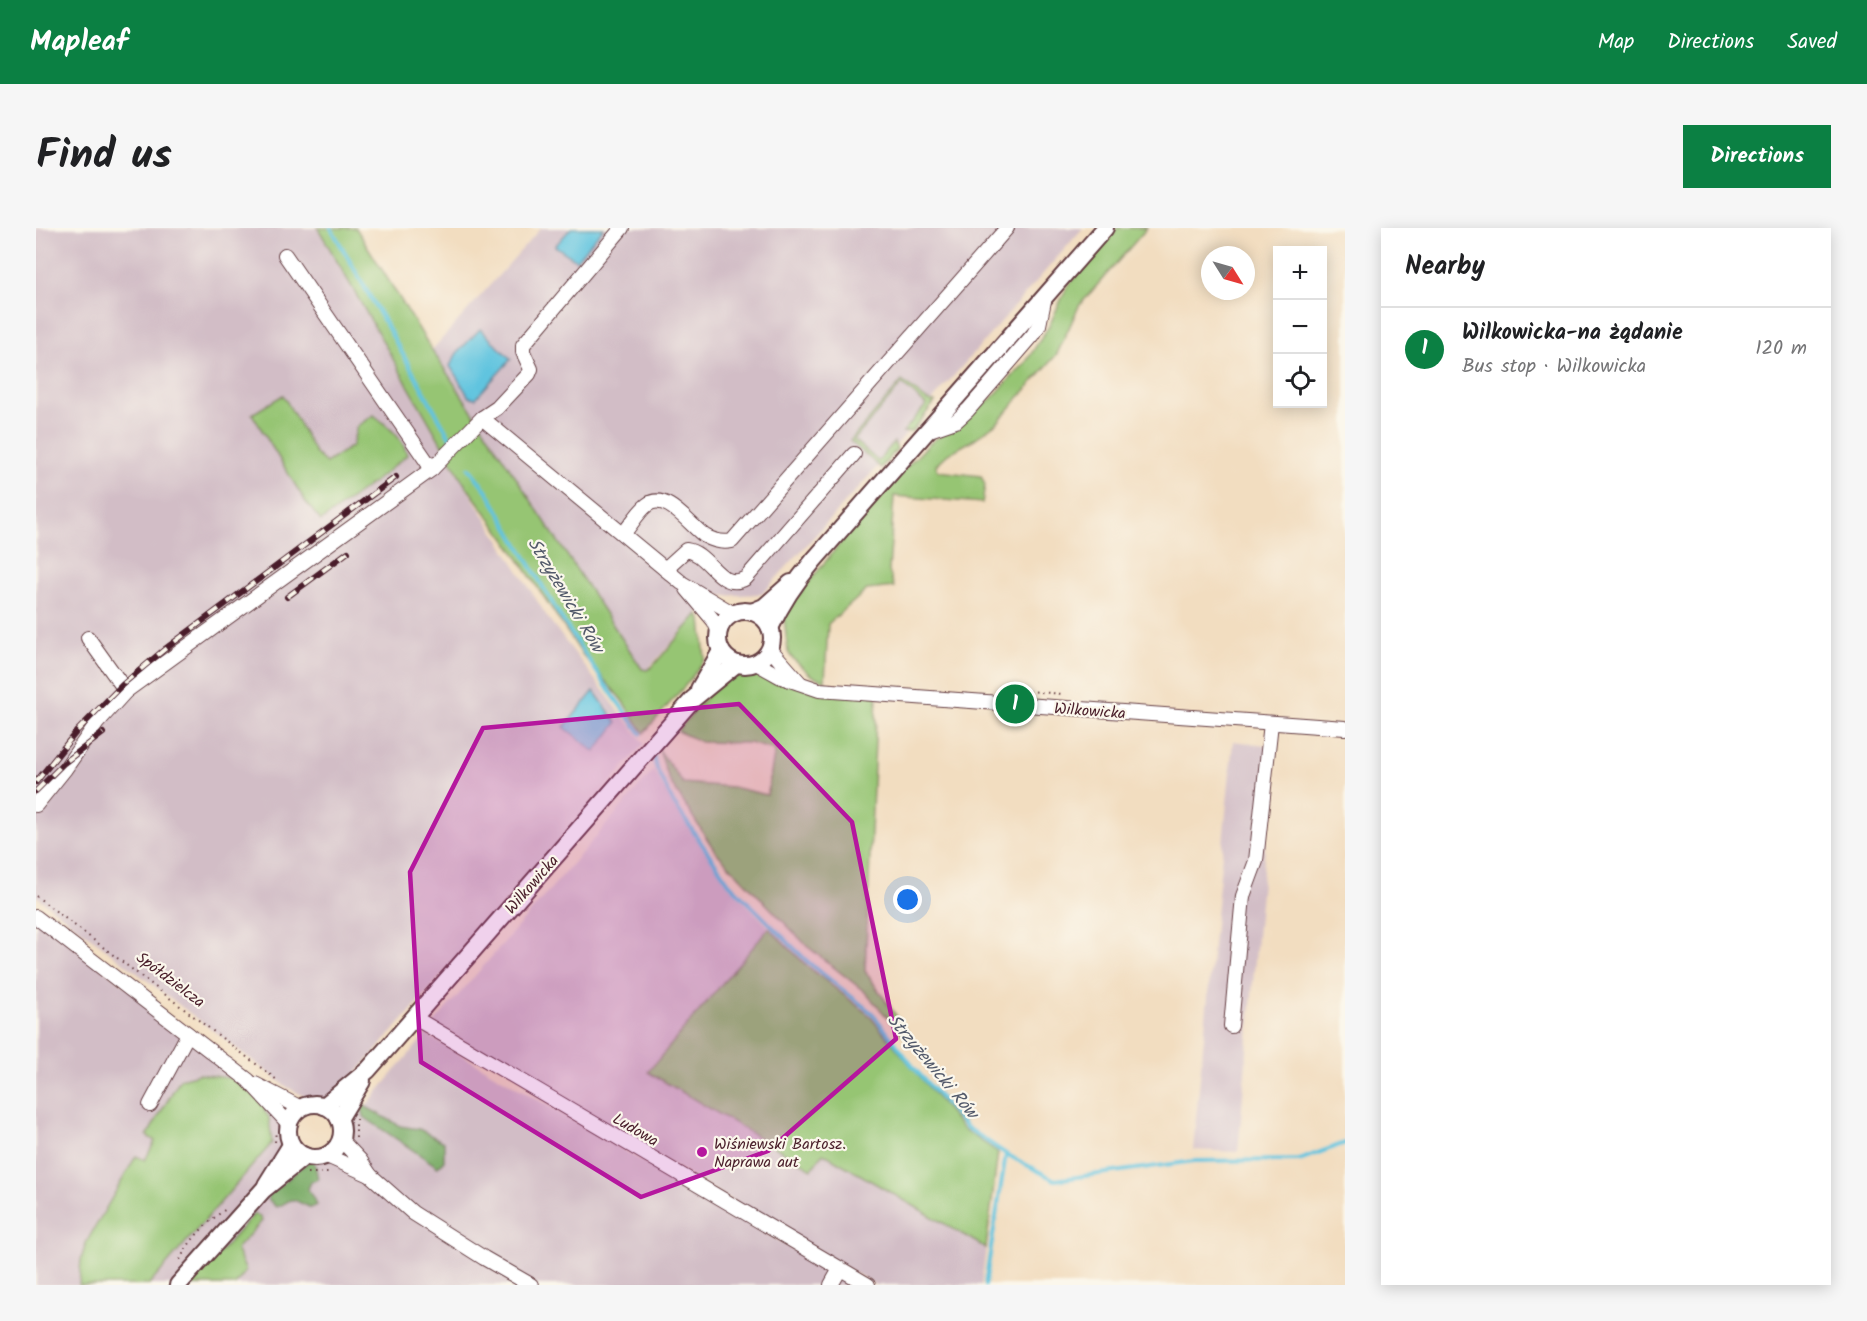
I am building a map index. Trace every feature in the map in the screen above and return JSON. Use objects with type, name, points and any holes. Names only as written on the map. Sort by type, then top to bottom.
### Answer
[{"type":"main road","points":[[752,612],[764,619],[770,628],[772,639],[770,649],[762,660],[756,663],[736,664],[722,651],[718,639],[724,622],[734,614],[752,612],[764,607],[801,575],[1105,228]]},
{"type":"main road","points":[[770,628],[801,575]]},
{"type":"main road","name":"Wilkowicka","points":[[693,699],[722,651]]},
{"type":"main road","name":"Wilkowicka","points":[[324,1106],[369,1070],[693,699],[736,664]]},
{"type":"main road","name":"Wilkowicka","points":[[339,1119],[369,1070]]},
{"type":"main road","points":[[178,1285],[263,1190],[304,1165],[327,1156],[348,1140],[334,1112],[324,1106],[312,1105],[301,1108],[283,1126],[288,1132],[263,1190]]},
{"type":"main road","points":[[283,1144],[304,1165]]},
{"type":"street","points":[[36,805],[97,723],[126,691],[432,469],[482,418],[497,408],[531,369],[522,345],[622,228]]},
{"type":"street","points":[[623,534],[648,504],[658,501],[669,504],[706,537],[723,543],[732,541],[1007,228]]},
{"type":"street","points":[[285,255],[432,469]]},
{"type":"street","points":[[482,418],[682,583],[734,614]]},
{"type":"street","points":[[665,569],[686,550],[694,551],[728,581],[738,582],[746,578],[854,454]]},
{"type":"street","points":[[682,583],[714,621],[719,632]]},
{"type":"street","points":[[88,638],[126,691]]},
{"type":"street","points":[[770,649],[800,683]]},
{"type":"street","name":"Wilkowicka","points":[[756,663],[781,677],[819,690],[1345,728]]},
{"type":"street","points":[[1231,1026],[1243,896],[1256,861],[1271,723]]},
{"type":"street","name":"Spółdzielcza","points":[[36,917],[248,1080],[301,1108]]},
{"type":"street","name":"Ludowa","points":[[415,1018],[868,1285]]},
{"type":"street","points":[[150,1105],[188,1034]]},
{"type":"street","name":"Spółdzielcza","points":[[248,1080],[283,1126]]},
{"type":"street","points":[[348,1140],[370,1175],[390,1195],[435,1229],[531,1285]]},
{"type":"street","points":[[327,1156],[370,1175]]},
{"type":"street","points":[[831,1285],[840,1269]]},
{"type":"path","name":"Spółdzielcza","points":[[36,896],[278,1081]]},
{"type":"path","points":[[348,1140],[356,1119]]},
{"type":"path","points":[[283,1126],[283,1144]]},
{"type":"path","points":[[304,1165],[323,1172],[341,1174]]},
{"type":"path","points":[[177,1266],[186,1246],[216,1216],[230,1206]]},
{"type":"highlighted area","points":[[739,704],[852,822],[896,1039],[768,1151],[641,1197],[421,1062],[410,872],[483,728]]},
{"type":"shaded area","points":[[36,228],[318,228],[456,471],[548,618],[644,744],[333,1100],[313,1101],[287,1087],[36,896]]},
{"type":"shaded area","points":[[541,228],[1083,228],[937,395],[889,454],[762,594],[721,596],[716,593],[647,670],[642,669],[432,350]]},
{"type":"shaded area","points":[[1233,741],[1274,746],[1238,1152],[1193,1150]]},
{"type":"shaded area","points":[[654,770],[662,786],[728,885],[769,928],[648,1071],[812,1169],[823,1153],[986,1248],[981,1285],[875,1285],[433,1024]]},
{"type":"shaded area","points":[[36,917],[188,1034],[289,1124],[290,1141],[286,1154],[316,1159],[330,1154],[341,1140],[340,1122],[347,1097],[366,1106],[426,1034],[857,1285],[36,1285]]},
{"type":"green space","points":[[318,228],[356,228],[432,350],[642,669],[647,670],[652,667],[698,614],[701,619],[705,659],[644,733],[621,699],[582,654],[508,543],[464,483]]},
{"type":"green space","points":[[1117,228],[1147,228],[1079,306],[1057,354],[998,422],[948,454],[936,465],[938,471],[981,476],[985,485],[982,503],[894,496],[889,571],[894,587],[867,590],[828,624],[825,681],[811,675],[788,652],[784,618],[787,609],[879,495],[929,444],[991,399],[1026,362],[1049,326],[1067,287]]},
{"type":"green space","points":[[902,381],[928,401],[935,402],[912,431],[903,432],[926,405],[902,384],[854,440],[878,461],[894,442],[897,449],[881,468],[850,441]]},
{"type":"green space","points":[[283,395],[316,454],[326,463],[352,446],[357,426],[374,415],[398,437],[407,455],[321,521],[305,501],[252,414]]},
{"type":"green space","points":[[767,668],[781,677],[877,695],[865,971],[915,1043],[926,1054],[902,1034],[865,992],[808,947],[715,851],[669,780],[659,750],[683,783],[732,787],[767,795],[775,750],[749,743],[701,742],[677,731],[708,695],[729,679]]},
{"type":"green space","points":[[769,928],[806,965],[869,1015],[963,1129],[998,1152],[986,1248],[823,1153],[812,1169],[648,1072]]},
{"type":"green space","points":[[199,1074],[236,1079],[267,1106],[264,1110],[269,1117],[272,1143],[149,1285],[79,1285],[81,1260],[86,1243],[136,1156],[145,1160],[155,1141],[147,1136],[180,1079]]},
{"type":"green space","points":[[361,1104],[400,1126],[419,1129],[444,1142],[444,1161],[438,1167],[364,1117]]},
{"type":"green space","points":[[311,1159],[315,1164],[318,1179],[311,1182],[308,1189],[317,1205],[311,1208],[291,1200],[276,1207],[268,1199],[269,1195]]},
{"type":"green space","points":[[254,1214],[262,1221],[236,1249],[246,1271],[235,1285],[191,1285]]},
{"type":"water","points":[[571,228],[604,228],[576,260],[555,246]]},
{"type":"water","points":[[480,329],[511,359],[476,398],[469,397],[450,366],[457,353]]},
{"type":"water","points":[[594,691],[617,723],[595,752],[564,727]]},
{"type":"waterway","name":"Strzyżewicki Rów","points":[[331,228],[451,439]]},
{"type":"waterway","name":"Strzyżewicki Rów","points":[[469,468],[487,491],[560,616],[641,734]]},
{"type":"waterway","name":"Strzyżewicki Rów","points":[[653,754],[656,767],[673,802],[729,883],[808,962],[872,1013],[915,1069],[966,1127],[1006,1154],[1055,1180],[1194,1161],[1299,1160],[1345,1143]]},
{"type":"waterway","points":[[985,1285],[1006,1154]]},
{"type":"railway","points":[[36,782],[77,731],[122,685],[165,649],[396,477]]},
{"type":"railway","points":[[287,597],[348,552]]},
{"type":"railway","points":[[36,791],[64,763],[103,733]]},
{"type":"place","name":"Wilkowicka-na żądanie","points":[[1015,704]]},
{"type":"place","name":"Wiśniewski Bartosz. Naprawa aut","points":[[702,1152]]}]
